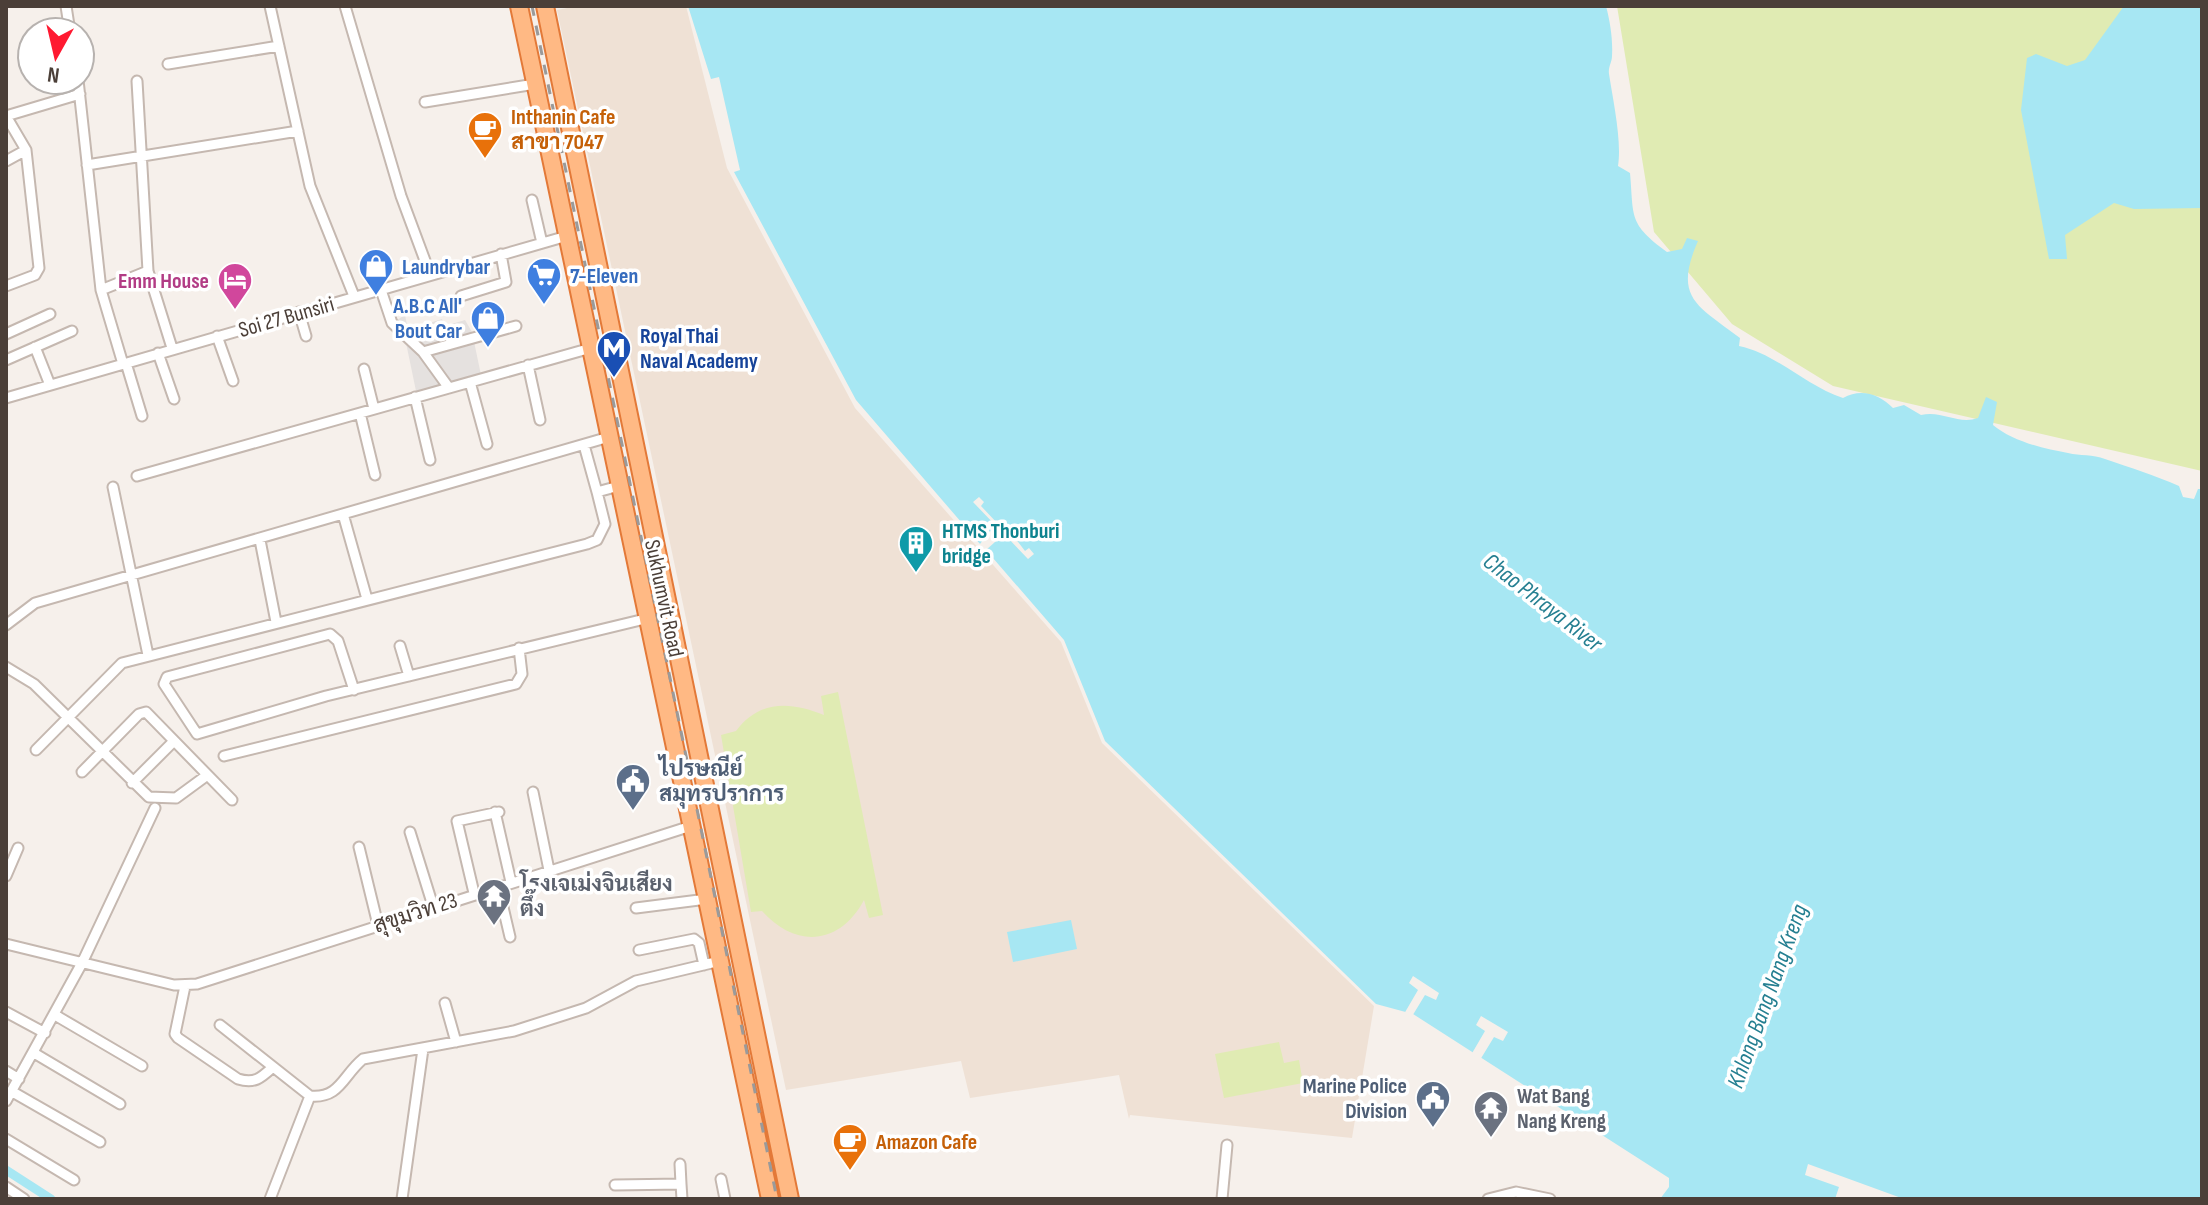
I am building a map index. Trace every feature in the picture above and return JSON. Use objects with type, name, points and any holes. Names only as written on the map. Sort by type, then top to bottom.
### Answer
[{"type":"highway","name":"Sukhumvit Road","points":[[519,6],[707,899],[712,963],[770,1199]]},
{"type":"highway","name":"Sukhumvit Road","points":[[545,6],[790,1199]]},
{"type":"highway","points":[[633,552],[653,536]]},
{"type":"highway","points":[[636,569],[660,571]]},
{"type":"street","points":[[270,6],[310,186],[354,296]]},
{"type":"street","points":[[345,6],[401,196],[430,274]]},
{"type":"street","points":[[168,64],[279,46]]},
{"type":"street","points":[[137,81],[148,271],[172,348]]},
{"type":"street","points":[[425,102],[535,84]]},
{"type":"street","points":[[6,286],[35,275],[39,268],[26,150],[6,116],[73,96]]},
{"type":"street","points":[[80,96],[101,290],[142,416]]},
{"type":"street","points":[[87,165],[298,131]]},
{"type":"street","points":[[6,161],[26,150]]},
{"type":"street","points":[[532,200],[542,243]]},
{"type":"street","name":"Soi 27 Bunsiri","points":[[6,398],[380,287],[567,236]]},
{"type":"street","points":[[461,296],[506,282],[501,254]]},
{"type":"street","points":[[101,290],[148,271]]},
{"type":"street","points":[[380,287],[392,323],[423,352],[449,388]]},
{"type":"street","points":[[299,312],[306,336]]},
{"type":"street","points":[[6,334],[50,314]]},
{"type":"street","points":[[423,352],[516,326]]},
{"type":"street","points":[[6,360],[72,331]]},
{"type":"street","points":[[217,336],[233,381]]},
{"type":"street","points":[[35,347],[50,385]]},
{"type":"street","points":[[137,476],[591,348]]},
{"type":"street","points":[[158,353],[174,399]]},
{"type":"street","points":[[528,365],[540,420]]},
{"type":"street","points":[[364,369],[374,409]]},
{"type":"street","points":[[470,382],[487,444]]},
{"type":"street","points":[[415,397],[430,460]]},
{"type":"street","points":[[360,413],[375,475]]},
{"type":"street","points":[[6,625],[35,603],[609,437]]},
{"type":"street","points":[[36,750],[112,670],[148,655],[597,540],[605,524],[584,445]]},
{"type":"street","points":[[597,492],[619,486]]},
{"type":"street","points":[[113,487],[148,655]]},
{"type":"street","points":[[343,514],[367,599]]},
{"type":"street","points":[[260,540],[276,622]]},
{"type":"street","points":[[354,690],[338,641],[330,634],[167,677],[164,684],[197,734],[354,690],[649,618]]},
{"type":"street","points":[[400,646],[409,676]]},
{"type":"street","points":[[224,756],[516,684],[522,674],[519,648]]},
{"type":"street","points":[[6,667],[34,684],[149,797],[176,798],[206,776]]},
{"type":"street","points":[[82,772],[139,714],[146,712],[232,800]]},
{"type":"street","points":[[132,783],[171,744]]},
{"type":"street","points":[[533,792],[549,870]]},
{"type":"street","points":[[100,1142],[9,1096],[82,963],[155,808]]},
{"type":"street","points":[[474,893],[457,821],[497,812],[511,882]]},
{"type":"street","name":"สุขุมวิท 23","points":[[185,986],[691,826]]},
{"type":"street","points":[[410,832],[433,906]]},
{"type":"street","points":[[359,847],[378,925]]},
{"type":"street","points":[[6,876],[18,848]]},
{"type":"street","points":[[498,886],[510,937]]},
{"type":"street","points":[[636,908],[707,899]]},
{"type":"street","points":[[220,1025],[310,1096],[321,1097],[338,1090],[363,1059],[514,1031],[586,1008],[636,981],[712,963],[694,939],[639,950]]},
{"type":"street","points":[[6,944],[185,986],[175,1034],[178,1038],[249,1082],[258,1081],[273,1067]]},
{"type":"street","points":[[445,1003],[456,1042]]},
{"type":"street","points":[[6,1012],[45,1033]]},
{"type":"street","points":[[55,1015],[142,1066]]},
{"type":"street","points":[[402,1199],[423,1049]]},
{"type":"street","points":[[34,1053],[120,1104]]},
{"type":"street","points":[[6,1071],[19,1079]]},
{"type":"street","points":[[270,1199],[310,1096]]},
{"type":"street","points":[[6,1139],[74,1180]]},
{"type":"street","points":[[1222,1199],[1227,1145]]},
{"type":"street","points":[[680,1164],[682,1199]]},
{"type":"street","points":[[721,1179],[725,1199]]},
{"type":"street","points":[[615,1185],[681,1184]]},
{"type":"street","points":[[6,1187],[24,1199]]},
{"type":"street","points":[[1488,1199],[1516,1192],[1550,1199]]},
{"type":"shaded area","name":"Royal Thai Naval Academy","points":[[577,6],[686,6],[727,168],[855,408],[1061,642],[1102,743],[1374,1006],[1352,1138],[1130,1115],[1129,1119],[1119,1075],[970,1098],[961,1061],[786,1090],[557,10]]},
{"type":"shaded area","points":[[405,315],[408,330],[442,319],[445,326],[465,320],[472,332],[481,375],[416,391],[405,338],[397,320]]},
{"type":"green space","points":[[1617,6],[2202,6],[2202,471],[1833,386],[1732,324],[1654,232]]},
{"type":"green space","points":[[838,692],[883,915],[869,918],[864,900],[843,926],[817,937],[803,936],[789,932],[762,911],[751,912],[721,735],[736,731],[755,713],[776,706],[799,707],[824,715],[821,696]]},
{"type":"green space","points":[[1279,1042],[1284,1063],[1299,1060],[1303,1083],[1224,1098],[1215,1054]]},
{"type":"water","points":[[688,6],[1606,6],[1612,37],[1609,71],[1618,133],[1618,166],[1630,173],[1635,218],[1645,234],[1667,252],[1682,249],[1687,238],[1698,241],[1691,260],[1689,288],[1701,308],[1740,338],[1739,346],[1766,356],[1829,393],[1843,398],[1856,393],[1870,394],[1893,408],[1904,405],[1921,415],[1936,414],[1971,420],[1978,418],[1986,397],[1997,402],[1993,425],[2019,440],[2049,449],[2100,457],[2179,486],[2183,497],[2194,499],[2198,489],[2202,489],[2202,1199],[1904,1199],[1808,1164],[1805,1175],[1839,1187],[1835,1199],[1660,1199],[1669,1187],[1669,1178],[1413,1014],[1376,1004],[1105,741],[1064,640],[986,550],[1004,534],[1028,559],[1034,554],[1029,548],[1025,551],[1002,521],[998,524],[981,506],[984,502],[979,497],[973,502],[998,528],[989,532],[980,544],[856,400],[734,172],[740,170],[719,77],[711,79]]},
{"type":"water","points":[[2124,6],[2202,6],[2202,208],[2134,209],[2114,203],[2065,235],[2067,259],[2049,259],[2021,110],[2027,58],[2036,54],[2067,66],[2085,60]]},
{"type":"water","points":[[1071,920],[1077,949],[1013,962],[1007,932]]},
{"type":"pier","points":[[1413,976],[1439,993],[1436,1000],[1425,995],[1411,1018],[1404,1014],[1418,990],[1409,983]]},
{"type":"pier","points":[[1481,1016],[1508,1032],[1503,1041],[1494,1037],[1480,1060],[1471,1055],[1485,1031],[1476,1025]]},
{"type":"waterway","points":[[6,1170],[51,1199]]},
{"type":"railway","points":[[532,6],[777,1199]]},
{"type":"place","name":"Inthanin Cafe สาขา 7047","points":[[485,160]]},
{"type":"place","name":"Laundrybar","points":[[376,297]]},
{"type":"place","name":"7-Eleven","points":[[544,306]]},
{"type":"place","name":"Emm House","points":[[235,311]]},
{"type":"place","name":"A.B.C All' Bout Car","points":[[488,349]]},
{"type":"place","name":"Royal Thai Naval Academy","points":[[614,379]]},
{"type":"place","name":"HTMS Thonburi bridge","points":[[916,574]]},
{"type":"place","name":"ไปรษณีย์ สมุทรปราการ","points":[[633,812]]},
{"type":"place","name":"โรงเจเม่งจินเสียง ตึ๊ง","points":[[494,927]]},
{"type":"place","name":"Marine Police Division","points":[[1433,1129]]},
{"type":"place","name":"Wat Bang Nang Kreng","points":[[1491,1139]]},
{"type":"place","name":"Amazon Cafe","points":[[850,1172]]},
{"type":"water label","name":"Chao Phraya River","points":[[1543,602]]},
{"type":"water label","name":"Khlong Bang Nang Kreng","points":[[1767,996]]}]
